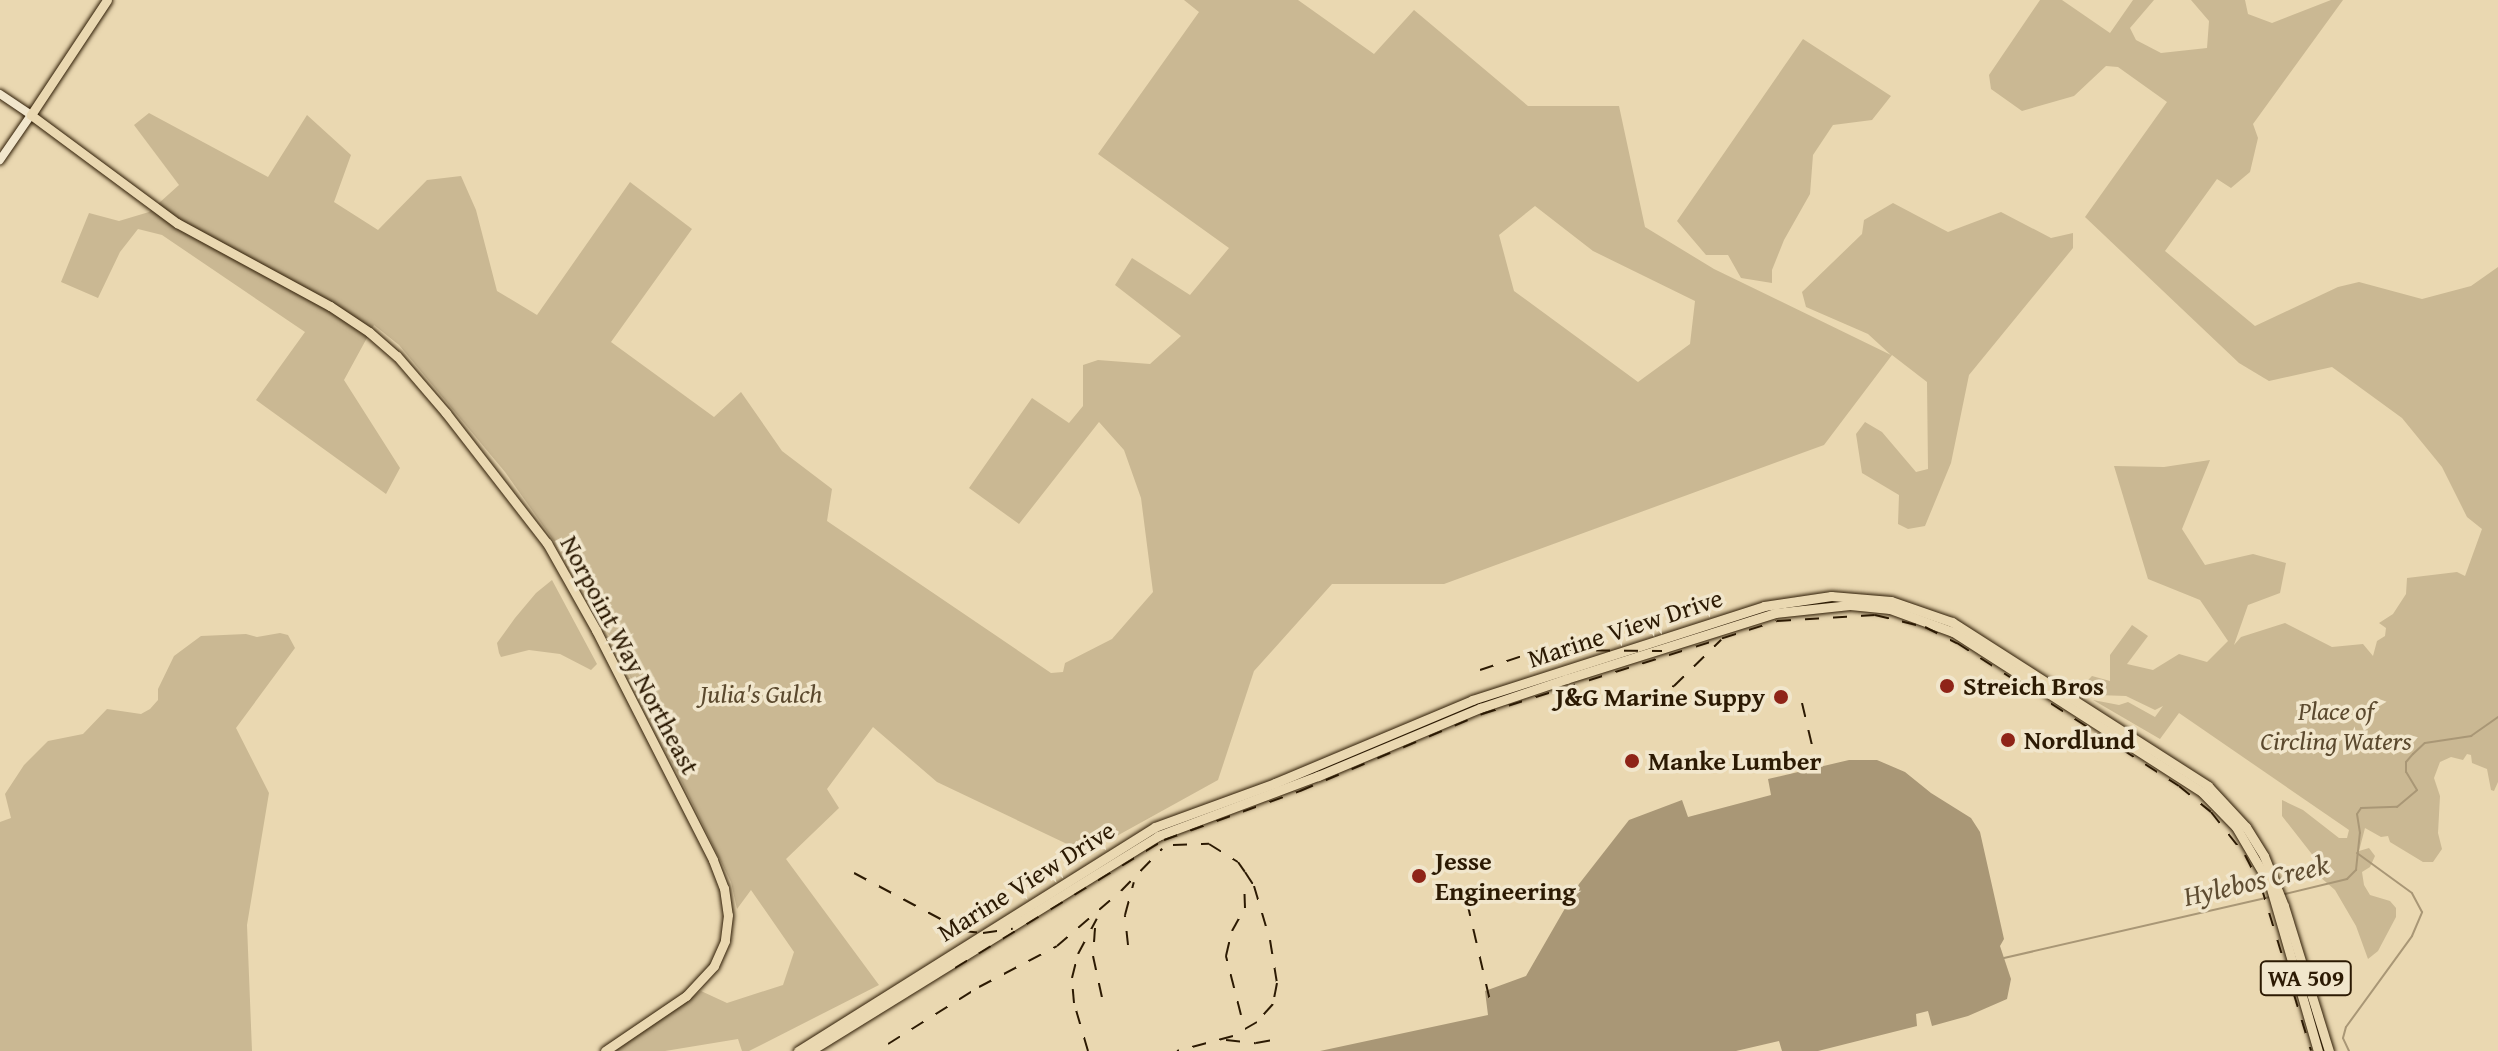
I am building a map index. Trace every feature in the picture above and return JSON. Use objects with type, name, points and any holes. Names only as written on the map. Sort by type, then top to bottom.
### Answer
[{"type":"main road","points":[[31,115],[107,0]]},
{"type":"main road","name":"Norpoint Way Northeast","points":[[31,115],[177,223],[369,332],[397,356],[446,413],[547,543],[596,630],[713,860],[726,903],[725,941],[706,977],[686,996],[605,1051]]},
{"type":"main road","name":"Marine View Drive","points":[[798,1051],[1155,827],[1275,783],[1472,700],[1764,606],[1809,597],[1849,596],[1891,601],[1938,615],[1981,638],[2208,786],[2246,827],[2272,883],[2329,1051]]},
{"type":"main road","name":"Marine View Drive","points":[[810,1051],[1158,836],[1318,776],[1480,708],[1757,618],[1798,608],[1850,605],[1890,609],[1953,632],[2185,779],[2236,827],[2272,883]]},
{"type":"main road","name":"Marine View Drive","points":[[2281,907],[2318,1051]]},
{"type":"street","name":"Norpoint Way Northeast","points":[[0,94],[31,115]]},
{"type":"street","points":[[0,160],[31,115]]},
{"type":"green space","name":"Julia's Gulch","points":[[1184,0],[1298,0],[1374,54],[1414,10],[1528,106],[1619,106],[1645,227],[1714,269],[1891,355],[1868,334],[1806,307],[1802,292],[1862,234],[1864,220],[1893,203],[1948,232],[2001,212],[2051,238],[2073,233],[2073,248],[1969,375],[1951,463],[1925,526],[1908,529],[1898,524],[1899,495],[1862,473],[1856,434],[1865,422],[1882,432],[1916,472],[1928,469],[1927,382],[1892,355],[1824,445],[1444,584],[1332,584],[1254,671],[1218,780],[1086,853],[937,782],[873,727],[827,789],[839,808],[786,859],[879,985],[749,1051],[742,1051],[738,1039],[665,1051],[615,1051],[701,991],[727,1003],[783,985],[794,952],[751,890],[737,909],[731,882],[615,646],[566,558],[505,472],[399,345],[374,325],[344,380],[400,468],[386,494],[256,400],[305,332],[162,235],[138,229],[120,252],[98,298],[61,282],[89,213],[119,221],[149,212],[179,185],[134,125],[149,113],[268,177],[307,115],[351,155],[334,202],[378,230],[427,180],[461,176],[476,210],[497,291],[537,315],[630,182],[692,229],[611,342],[714,417],[741,392],[782,451],[832,489],[827,521],[1051,673],[1063,672],[1065,663],[1112,639],[1153,592],[1141,498],[1124,450],[1099,422],[1019,524],[969,488],[1032,398],[1069,423],[1083,406],[1083,365],[1098,360],[1150,364],[1181,336],[1115,285],[1132,258],[1190,295],[1229,248],[1098,154],[1199,12]],"holes":[[[1535,206],[1593,251],[1695,301],[1690,344],[1638,382],[1514,291],[1499,235]]]},
{"type":"green space","name":"Place of Circling Waters","points":[[2040,0],[2062,0],[2110,33],[2133,0],[2154,0],[2130,28],[2136,40],[2161,53],[2207,48],[2209,21],[2191,0],[2245,0],[2248,14],[2272,23],[2331,0],[2343,0],[2253,124],[2258,138],[2250,172],[2231,188],[2217,179],[2165,251],[2255,326],[2338,287],[2359,282],[2422,299],[2471,286],[2498,267],[2498,782],[2494,791],[2491,790],[2487,769],[2472,763],[2471,755],[2467,754],[2463,760],[2451,757],[2440,762],[2434,778],[2440,796],[2438,833],[2442,849],[2433,862],[2423,862],[2390,842],[2388,836],[2381,837],[2365,828],[2359,851],[2369,848],[2375,856],[2370,867],[2362,872],[2364,885],[2370,895],[2390,901],[2396,908],[2396,917],[2378,951],[2368,959],[2356,926],[2335,890],[2319,876],[2318,862],[2282,816],[2282,800],[2303,810],[2339,838],[2347,838],[2349,830],[2179,713],[2160,739],[2093,700],[2119,705],[2128,702],[2155,717],[2163,706],[2155,710],[2126,696],[2097,695],[2085,683],[2092,676],[2110,681],[2110,655],[2132,625],[2148,636],[2127,664],[2153,670],[2179,654],[2207,662],[2228,641],[2200,600],[2148,579],[2114,466],[2164,467],[2210,460],[2182,529],[2205,565],[2253,554],[2286,563],[2280,593],[2248,605],[2234,645],[2241,637],[2285,623],[2332,647],[2363,644],[2373,656],[2377,641],[2385,636],[2386,628],[2379,623],[2393,614],[2406,594],[2407,578],[2457,572],[2465,576],[2482,529],[2467,517],[2442,467],[2402,418],[2332,367],[2269,381],[2239,363],[2085,217],[2167,102],[2118,67],[2106,66],[2074,96],[2022,111],[1991,89],[1989,75]]},
{"type":"green space","points":[[1803,39],[1891,96],[1872,120],[1833,125],[1813,155],[1810,194],[1784,240],[1772,270],[1772,283],[1741,278],[1728,255],[1706,255],[1677,221]]},
{"type":"green space","points":[[552,580],[597,664],[591,670],[560,654],[529,650],[501,657],[499,653],[497,643],[515,618]]},
{"type":"green space","points":[[280,633],[288,635],[295,648],[236,728],[269,793],[247,925],[252,1051],[0,1051],[0,822],[11,818],[5,794],[24,765],[48,741],[83,734],[107,709],[141,714],[150,709],[158,700],[158,689],[174,656],[201,636],[246,634],[257,637]]},
{"type":"shaded area","points":[[1849,760],[1877,760],[1905,772],[1971,818],[1980,832],[2004,939],[2000,946],[2011,979],[2007,999],[1968,1016],[1932,1026],[1928,1011],[1916,1014],[1917,1026],[1818,1051],[1782,1051],[1779,1041],[1736,1051],[1320,1051],[1488,1015],[1485,991],[1526,976],[1579,884],[1629,820],[1682,800],[1688,817],[1771,795],[1768,779]]},
{"type":"waterway","name":"Hylebos Creek","points":[[2285,894],[2347,879],[2356,870],[2360,833],[2357,814],[2361,808],[2397,807],[2417,790],[2406,772],[2406,762],[2425,743],[2471,736],[2498,717]]},
{"type":"waterway","points":[[2349,1051],[2343,1038],[2346,1027],[2412,936],[2422,912],[2412,893],[2357,853]]},
{"type":"waterway","name":"Hylebos Creek","points":[[2004,958],[2271,897]]},
{"type":"railway","points":[[955,968],[1164,840],[1300,791],[1482,714],[1777,621],[1875,615],[1925,627],[1957,643],[2179,786],[2211,812],[2245,855],[2261,886],[2311,1051]]},
{"type":"railway","points":[[1619,704],[1674,686],[1721,640]]},
{"type":"railway","points":[[1480,670],[1540,650],[1662,651]]},
{"type":"railway","points":[[1802,703],[1819,775]]},
{"type":"railway","points":[[1173,845],[1209,844],[1238,862],[1254,886],[1270,940],[1277,983],[1273,1004],[1257,1022],[1233,1036],[1177,1051]]},
{"type":"railway","points":[[888,1044],[979,987],[1057,946],[1121,891],[1162,849]]},
{"type":"railway","points":[[854,873],[963,931],[983,933],[1013,929]]},
{"type":"railway","points":[[1241,1015],[1226,956],[1232,931],[1245,908],[1244,880]]},
{"type":"railway","points":[[1128,945],[1125,915],[1134,882]]},
{"type":"railway","points":[[1467,902],[1491,1005]]},
{"type":"railway","points":[[1088,1051],[1074,1003],[1072,978],[1078,954],[1097,919]]},
{"type":"railway","points":[[1095,928],[1093,956],[1104,1007]]},
{"type":"railway","points":[[1226,1040],[1256,1043],[1283,1038]]},
{"type":"place","name":"Streich Bros","points":[[1947,686]]},
{"type":"place","name":"J&G Marine Suppy","points":[[1781,697]]},
{"type":"place","name":"Nordlund","points":[[2008,740]]},
{"type":"place","name":"Manke Lumber","points":[[1632,761]]},
{"type":"place","name":"Jesse Engineering","points":[[1419,876]]}]
